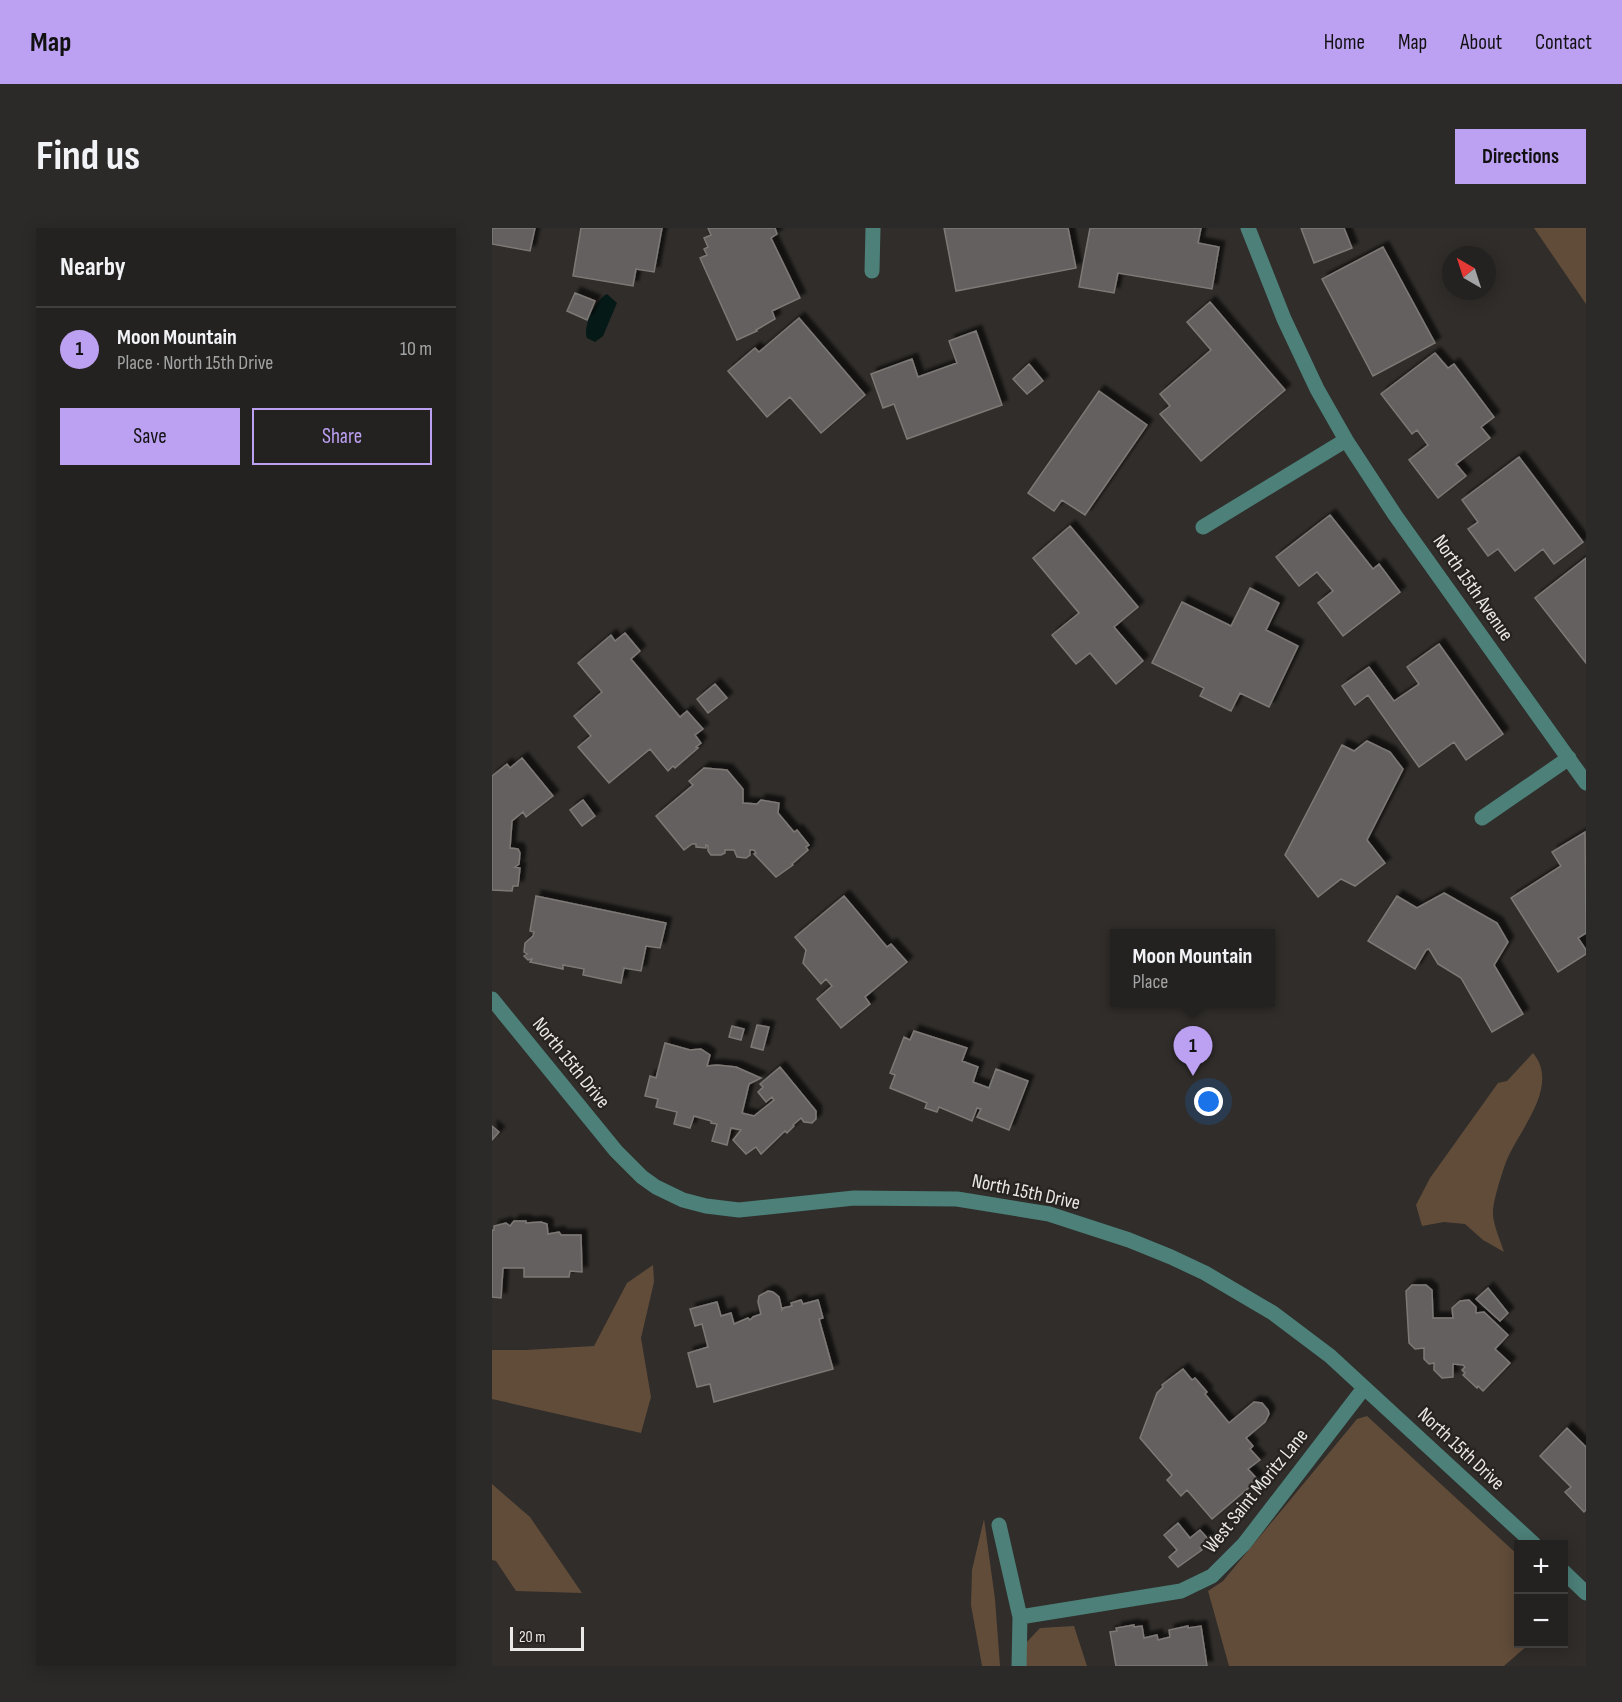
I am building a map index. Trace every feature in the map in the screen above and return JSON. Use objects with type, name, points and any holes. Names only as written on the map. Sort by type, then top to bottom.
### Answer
[{"type":"street","points":[[872,270],[873,228]]},
{"type":"street","name":"North 15th Avenue","points":[[1248,228],[1284,319],[1317,389],[1346,440],[1395,515],[1586,783]]},
{"type":"street","points":[[1203,527],[1346,440]]},
{"type":"street","points":[[1482,818],[1569,758]]},
{"type":"street","name":"North 15th Drive","points":[[492,999],[616,1151],[642,1177],[683,1200],[706,1206],[739,1210],[854,1198],[957,1199],[1050,1214],[1129,1240],[1205,1273],[1273,1313],[1330,1356],[1529,1540]]},
{"type":"street","name":"West Saint Moritz Lane","points":[[1020,1617],[1181,1591],[1212,1576],[1244,1544],[1364,1388]]},
{"type":"street","points":[[999,1525],[1020,1617],[1019,1666]]},
{"type":"street","points":[[1568,1577],[1586,1593]]},
{"type":"shaded area","points":[[1534,228],[1586,228],[1586,304]]},
{"type":"shaded area","points":[[607,294],[617,303],[603,336],[595,342],[587,338],[586,327],[595,307]]},
{"type":"shaded area","points":[[1533,1053],[1540,1066],[1542,1080],[1540,1094],[1506,1162],[1493,1207],[1494,1221],[1504,1252],[1483,1240],[1465,1224],[1444,1222],[1422,1226],[1416,1205],[1430,1178],[1498,1083],[1507,1081]]},
{"type":"shaded area","points":[[653,1265],[654,1282],[641,1338],[651,1397],[641,1433],[492,1399],[492,1350],[594,1346],[627,1283]]},
{"type":"shaded area","points":[[1367,1416],[1514,1551],[1514,1648],[1524,1648],[1504,1666],[1229,1666],[1208,1591],[1223,1581],[1357,1419]]},
{"type":"shaded area","points":[[492,1484],[530,1517],[582,1593],[516,1591],[496,1561],[492,1560]]},
{"type":"shaded area","points":[[984,1519],[995,1599],[1000,1666],[982,1666],[971,1605],[972,1570]]},
{"type":"shaded area","points":[[1074,1626],[1087,1666],[1025,1666],[1024,1645],[1040,1628]]},
{"type":"building","points":[[492,228],[535,228],[530,251],[492,244]]},
{"type":"building","points":[[581,228],[662,228],[654,272],[636,269],[633,286],[573,276]]},
{"type":"building","points":[[708,228],[775,228],[777,234],[771,238],[800,298],[772,311],[775,319],[737,340],[700,258],[707,255],[704,249],[708,247],[704,238],[711,235]]},
{"type":"building","points":[[944,228],[1068,228],[1076,268],[956,291]]},
{"type":"building","points":[[1090,228],[1201,228],[1198,243],[1219,247],[1212,289],[1118,273],[1114,293],[1079,287]]},
{"type":"building","points":[[1301,228],[1344,228],[1352,248],[1314,263]]},
{"type":"building","points":[[1383,247],[1435,343],[1373,376],[1322,279]]},
{"type":"building","points":[[575,293],[595,301],[587,320],[567,311]]},
{"type":"building","points":[[1210,302],[1285,390],[1201,461],[1160,414],[1170,406],[1160,394],[1211,350],[1187,322]]},
{"type":"building","points":[[799,318],[865,395],[821,433],[790,397],[767,417],[728,371],[755,348],[759,352]]},
{"type":"building","points":[[976,331],[1002,405],[907,439],[894,404],[883,408],[871,374],[912,359],[918,377],[957,363],[949,341]]},
{"type":"building","points":[[1435,353],[1448,368],[1454,364],[1494,417],[1481,427],[1490,438],[1456,464],[1466,476],[1438,498],[1409,460],[1428,445],[1417,430],[1412,434],[1381,394]]},
{"type":"building","points":[[1029,364],[1043,381],[1027,394],[1013,379]]},
{"type":"building","points":[[1099,391],[1147,425],[1085,515],[1062,500],[1054,511],[1028,493]]},
{"type":"building","points":[[1519,457],[1583,542],[1554,564],[1543,549],[1515,571],[1498,549],[1488,556],[1468,529],[1478,522],[1462,500]]},
{"type":"building","points":[[1330,515],[1373,569],[1379,564],[1400,592],[1343,636],[1318,603],[1333,591],[1317,572],[1299,586],[1276,557]]},
{"type":"building","points":[[1070,526],[1138,607],[1114,627],[1143,661],[1116,684],[1090,653],[1076,664],[1052,635],[1079,613],[1033,558]]},
{"type":"building","points":[[1586,558],[1586,663],[1535,598]]},
{"type":"building","points":[[1250,588],[1279,603],[1266,630],[1298,646],[1269,707],[1240,693],[1231,711],[1200,696],[1204,688],[1152,663],[1182,602],[1231,626]]},
{"type":"building","points":[[625,633],[640,651],[631,659],[680,717],[687,711],[703,729],[695,735],[701,743],[696,747],[698,748],[675,768],[673,766],[668,771],[650,749],[609,783],[578,747],[591,736],[574,716],[602,692],[578,663],[611,635],[615,641]]},
{"type":"building","points":[[1439,644],[1503,734],[1466,760],[1454,742],[1419,767],[1368,695],[1355,705],[1342,686],[1369,667],[1394,701],[1419,684],[1407,667]]},
{"type":"building","points":[[715,684],[727,698],[708,713],[697,699]]},
{"type":"building","points":[[1367,741],[1390,752],[1403,769],[1367,840],[1385,863],[1355,886],[1341,879],[1318,897],[1285,855],[1342,745],[1354,751]]},
{"type":"building","points":[[522,758],[553,796],[526,817],[523,812],[512,821],[510,848],[518,849],[520,853],[519,864],[515,867],[520,868],[518,886],[513,886],[512,891],[492,890],[492,776],[507,764],[510,768]]},
{"type":"building","points":[[704,768],[727,770],[743,789],[743,803],[757,804],[761,800],[779,803],[778,813],[794,832],[797,830],[809,845],[806,847],[808,850],[776,877],[754,854],[756,853],[754,850],[750,850],[750,855],[746,858],[737,857],[734,850],[725,850],[725,853],[721,855],[711,855],[706,845],[706,848],[692,844],[684,850],[656,816],[693,785],[689,781]]},
{"type":"building","points":[[583,800],[595,816],[582,826],[570,810]]},
{"type":"building","points":[[1585,832],[1586,933],[1578,938],[1586,954],[1558,972],[1511,898],[1561,866],[1552,852]]},
{"type":"building","points":[[1444,893],[1497,923],[1508,942],[1494,965],[1523,1014],[1492,1032],[1461,978],[1438,964],[1429,949],[1426,950],[1415,969],[1368,941],[1397,896],[1417,908]]},
{"type":"building","points":[[536,896],[666,923],[660,948],[646,946],[641,971],[624,968],[621,983],[583,975],[584,969],[563,965],[563,969],[530,962],[532,959],[528,960],[524,952],[525,943],[534,932],[530,931]]},
{"type":"building","points":[[844,896],[887,947],[891,944],[907,962],[865,997],[870,1004],[841,1028],[817,999],[832,986],[826,979],[821,984],[803,963],[806,950],[795,937]]},
{"type":"building","points":[[757,1025],[769,1027],[763,1050],[751,1047]]},
{"type":"building","points":[[732,1026],[744,1029],[741,1040],[729,1037]]},
{"type":"building","points":[[914,1031],[967,1048],[962,1061],[978,1067],[973,1082],[989,1088],[996,1069],[1028,1081],[1009,1130],[977,1117],[981,1109],[977,1108],[972,1121],[939,1107],[937,1112],[925,1108],[927,1103],[890,1088],[895,1075],[890,1073],[904,1037],[910,1040]]},
{"type":"building","points":[[665,1043],[690,1050],[701,1049],[710,1055],[707,1066],[736,1067],[761,1078],[749,1084],[742,1113],[754,1116],[774,1100],[772,1097],[766,1102],[758,1092],[763,1087],[760,1084],[780,1067],[816,1111],[816,1119],[812,1123],[804,1122],[801,1118],[761,1154],[756,1147],[746,1154],[733,1140],[741,1130],[731,1128],[727,1145],[712,1141],[717,1124],[711,1121],[694,1116],[690,1128],[674,1124],[677,1112],[656,1107],[658,1099],[645,1096],[650,1076],[656,1078]]},
{"type":"building","points":[[492,1126],[499,1132],[492,1140]]},
{"type":"building","points":[[514,1221],[547,1224],[548,1234],[559,1232],[561,1235],[581,1235],[582,1272],[570,1271],[569,1277],[524,1277],[524,1268],[503,1268],[501,1298],[492,1297],[492,1230],[494,1226],[506,1223],[510,1226]]},
{"type":"building","points":[[1412,1285],[1426,1285],[1432,1290],[1433,1318],[1453,1318],[1452,1308],[1460,1301],[1469,1300],[1476,1307],[1476,1313],[1484,1312],[1508,1335],[1495,1349],[1510,1363],[1483,1391],[1463,1375],[1465,1373],[1462,1370],[1465,1367],[1463,1365],[1453,1364],[1453,1377],[1442,1378],[1434,1370],[1434,1363],[1429,1364],[1424,1359],[1424,1348],[1415,1349],[1409,1343],[1406,1291]]},
{"type":"building","points":[[1488,1288],[1508,1313],[1500,1321],[1476,1299]]},
{"type":"building","points":[[768,1291],[779,1297],[782,1310],[792,1306],[791,1303],[801,1300],[803,1304],[818,1300],[823,1318],[819,1319],[833,1369],[714,1402],[710,1384],[697,1387],[688,1353],[708,1347],[702,1324],[695,1326],[690,1309],[717,1302],[721,1316],[731,1313],[734,1324],[748,1318],[750,1320],[761,1314],[759,1296]]},
{"type":"building","points":[[1183,1369],[1192,1380],[1195,1378],[1207,1392],[1205,1394],[1229,1423],[1254,1402],[1262,1403],[1269,1414],[1265,1422],[1246,1438],[1253,1446],[1250,1449],[1260,1460],[1248,1469],[1258,1480],[1212,1519],[1187,1490],[1181,1496],[1167,1480],[1172,1475],[1140,1438],[1157,1393],[1163,1387],[1162,1385]]},
{"type":"building","points":[[1567,1428],[1586,1447],[1586,1510],[1584,1512],[1565,1492],[1571,1487],[1540,1456]]},
{"type":"building","points":[[1178,1523],[1190,1538],[1200,1530],[1209,1540],[1200,1548],[1202,1550],[1178,1567],[1169,1557],[1177,1550],[1164,1535]]},
{"type":"building","points":[[1134,1625],[1134,1627],[1142,1626],[1144,1638],[1157,1635],[1158,1640],[1170,1637],[1169,1630],[1201,1626],[1207,1666],[1116,1666],[1110,1632],[1117,1631],[1116,1628]]},
{"type":"place","name":"Moon Mountain","points":[[1193,1076]]}]
